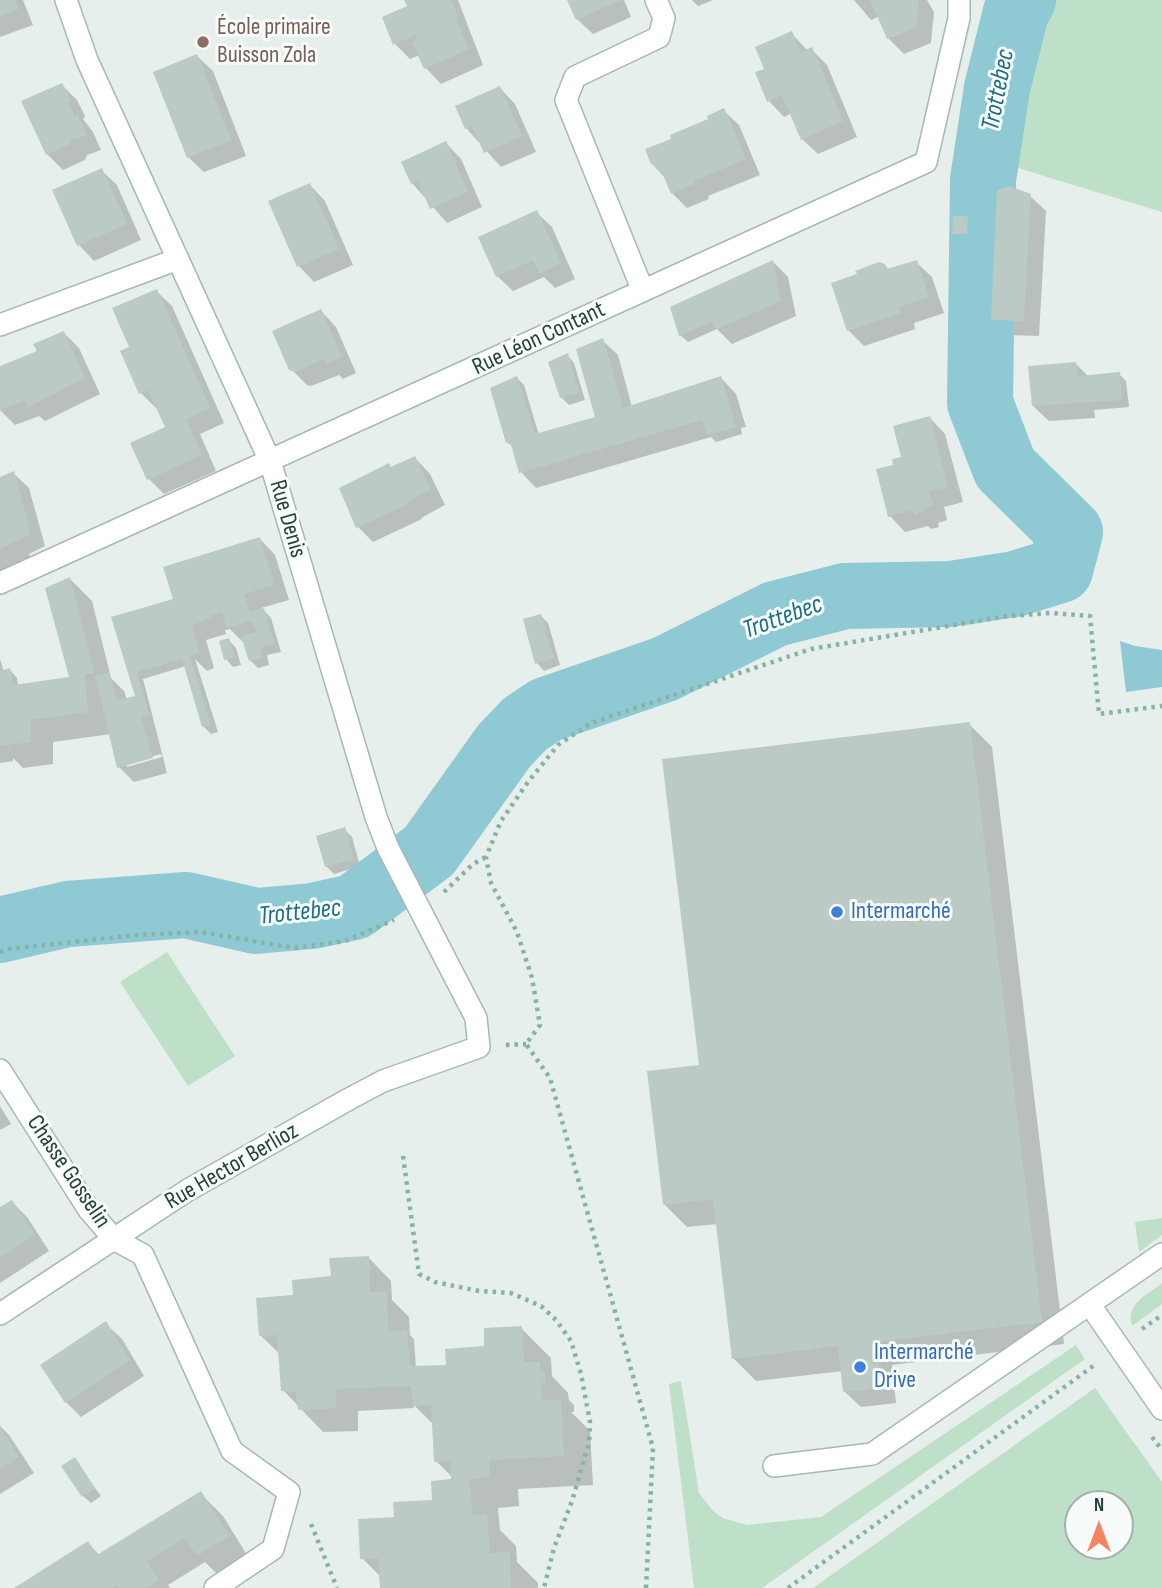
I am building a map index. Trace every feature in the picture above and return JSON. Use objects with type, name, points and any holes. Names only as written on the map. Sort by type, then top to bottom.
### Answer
[{"type":"street","name":"Rue Denis","points":[[66,0],[87,60],[270,461],[364,780],[388,848],[476,1018],[478,1047]]},
{"type":"street","points":[[643,291],[566,100],[575,76],[659,37],[664,18],[656,0]]},
{"type":"street","name":"Rue Léon Contant","points":[[0,583],[926,162],[960,18],[959,0]]},
{"type":"street","points":[[0,325],[178,259]]},
{"type":"street","name":"Rue Hector Berlioz","points":[[0,1314],[188,1190],[360,1093],[478,1047]]},
{"type":"street","name":"Chasse Gosselin","points":[[0,1070],[89,1210],[114,1239]]},
{"type":"street","points":[[114,1239],[144,1255],[232,1451],[289,1492],[273,1549],[215,1588]]},
{"type":"street","points":[[774,1466],[872,1454],[1162,1254]]},
{"type":"street","points":[[1090,1306],[1162,1409]]},
{"type":"path","points":[[646,1588],[653,1448],[550,1078],[526,1044],[540,1025],[532,978],[517,932],[491,883],[486,858],[501,821],[558,746],[591,723],[811,649],[1008,616],[1051,613],[1090,616],[1099,714],[1162,706]]},
{"type":"path","points":[[0,952],[137,935],[201,932],[295,948],[345,941],[420,909],[445,892],[473,864],[486,858]]},
{"type":"path","points":[[403,1156],[419,1274],[435,1282],[479,1291],[511,1293],[541,1306],[556,1320],[571,1341],[581,1374],[590,1422],[589,1443],[572,1501],[554,1548],[544,1588]]},
{"type":"path","points":[[788,1588],[1162,1315]]},
{"type":"path","points":[[289,1492],[314,1528],[337,1588]]},
{"type":"green space","points":[[1049,0],[1162,0],[1162,212],[1008,165],[1023,74],[1044,7]]},
{"type":"green space","points":[[167,952],[235,1056],[188,1086],[120,982]]},
{"type":"green space","points":[[1162,1218],[1162,1235],[1139,1252],[1135,1222]]},
{"type":"green space","points":[[1162,1283],[1162,1304],[1132,1326],[1134,1306]]},
{"type":"green space","points":[[1076,1345],[1085,1359],[762,1588],[694,1588],[669,1384],[681,1381],[699,1493],[713,1511],[723,1518],[747,1525],[821,1517]]},
{"type":"green space","points":[[1095,1388],[1162,1482],[1162,1588],[813,1588]]},
{"type":"water","points":[[1120,641],[1162,650],[1162,687],[1126,692]]},
{"type":"building","points":[[0,0],[15,0],[19,9],[0,16]]},
{"type":"building","points":[[404,0],[451,0],[458,16],[455,17],[469,49],[424,69],[412,42],[417,40],[415,35],[393,45],[382,17],[407,6]]},
{"type":"building","points":[[567,0],[621,0],[576,20]]},
{"type":"building","points":[[870,0],[919,0],[916,28],[887,39]]},
{"type":"building","points":[[792,31],[801,52],[812,47],[843,121],[801,140],[782,95],[767,102],[755,72],[764,69],[755,47]]},
{"type":"building","points":[[197,54],[231,140],[187,158],[153,72]]},
{"type":"building","points":[[62,83],[71,100],[68,103],[74,115],[77,114],[87,135],[71,140],[70,144],[46,155],[21,101]]},
{"type":"building","points":[[500,86],[522,136],[484,153],[472,126],[465,129],[455,106]]},
{"type":"building","points":[[724,108],[746,159],[671,194],[664,177],[650,162],[645,149],[671,139],[670,135],[708,119],[707,116]]},
{"type":"building","points":[[446,141],[468,192],[430,209],[418,181],[411,184],[401,162]]},
{"type":"building","points":[[102,168],[127,224],[77,246],[52,190]]},
{"type":"building","points":[[310,183],[339,249],[297,267],[268,201]]},
{"type":"building","points":[[1009,186],[1031,194],[1024,321],[991,320],[997,190]]},
{"type":"building","points":[[537,210],[561,263],[539,274],[533,260],[496,277],[478,237]]},
{"type":"building","points":[[953,216],[968,216],[967,234],[952,234]]},
{"type":"building","points":[[773,260],[781,301],[715,330],[713,321],[679,336],[670,307]]},
{"type":"building","points":[[917,260],[929,297],[899,307],[901,313],[847,331],[831,283],[857,274],[855,271],[879,262],[885,264],[887,269]]},
{"type":"building","points":[[157,289],[210,408],[186,419],[202,455],[147,480],[130,443],[165,427],[148,390],[139,394],[120,351],[129,347],[112,308]]},
{"type":"building","points":[[321,309],[342,357],[326,364],[324,359],[295,372],[289,370],[272,331]]},
{"type":"building","points":[[64,331],[85,378],[28,407],[25,400],[0,410],[0,366],[37,351],[33,344]]},
{"type":"building","points":[[603,338],[623,408],[721,376],[736,427],[707,435],[702,420],[519,473],[510,441],[506,443],[490,388],[517,376],[535,434],[595,417],[576,349]]},
{"type":"building","points":[[568,353],[579,393],[560,398],[548,362]]},
{"type":"building","points":[[1076,362],[1078,376],[1120,372],[1122,400],[1032,406],[1028,366]]},
{"type":"building","points":[[930,416],[948,487],[929,491],[933,505],[923,508],[924,512],[914,515],[913,510],[888,517],[876,469],[893,465],[892,459],[901,457],[893,426]]},
{"type":"building","points":[[415,456],[431,490],[356,528],[339,488],[389,463],[391,467]]},
{"type":"building","points":[[14,471],[31,534],[0,549],[0,477]]},
{"type":"building","points":[[260,537],[274,585],[244,594],[250,612],[264,608],[275,644],[260,648],[263,658],[249,661],[241,636],[256,632],[252,621],[227,628],[222,613],[211,615],[211,618],[192,625],[199,653],[190,656],[211,725],[202,727],[182,659],[137,672],[149,715],[141,717],[153,758],[117,768],[95,676],[109,673],[117,700],[135,696],[111,617],[173,599],[163,567]]},
{"type":"building","points":[[70,577],[94,674],[85,674],[88,712],[31,720],[31,742],[0,746],[0,671],[10,668],[13,685],[69,677],[45,588]]},
{"type":"building","points":[[541,614],[554,658],[535,664],[523,619]]},
{"type":"building","points":[[229,638],[235,657],[224,660],[219,641]]},
{"type":"building","name":"Intermarché","points":[[970,722],[1042,1322],[876,1342],[882,1388],[843,1392],[838,1346],[732,1359],[713,1199],[663,1205],[647,1071],[699,1065],[662,759]]},
{"type":"building","points":[[345,827],[354,859],[325,867],[316,836]]},
{"type":"building","points":[[12,1200],[35,1235],[0,1258],[0,1207]]},
{"type":"building","points":[[369,1256],[370,1292],[387,1292],[388,1331],[407,1330],[410,1366],[446,1365],[445,1349],[484,1346],[484,1328],[522,1326],[524,1362],[540,1362],[540,1370],[545,1373],[545,1383],[541,1383],[542,1400],[561,1400],[564,1456],[489,1460],[490,1477],[469,1479],[473,1515],[487,1515],[490,1553],[510,1552],[511,1588],[380,1588],[378,1558],[360,1559],[358,1519],[394,1517],[393,1502],[432,1500],[431,1481],[451,1479],[451,1461],[434,1462],[431,1405],[413,1406],[411,1386],[336,1389],[336,1408],[298,1410],[296,1392],[281,1391],[277,1335],[259,1336],[256,1298],[293,1295],[292,1280],[331,1276],[329,1258]]},
{"type":"building","points":[[106,1321],[130,1360],[65,1403],[40,1365]]},
{"type":"building","points":[[0,1427],[19,1457],[0,1469]]},
{"type":"building","points":[[75,1457],[95,1488],[82,1497],[61,1466]]},
{"type":"building","points":[[201,1491],[229,1536],[197,1556],[185,1538],[147,1561],[159,1580],[146,1588],[119,1588],[117,1585],[113,1588],[14,1588],[88,1541],[97,1555]]},
{"type":"waterway","name":"Trottebec","points":[[0,930],[68,914],[186,905],[256,921],[312,916],[354,907],[429,851],[504,746],[525,724],[546,710],[665,669],[775,614],[845,596],[950,594],[1015,584],[1060,570],[1070,532],[1005,468],[980,403],[983,180],[997,88],[1016,12],[1023,0]]},
{"type":"place","name":"École primaire Buisson Zola","points":[[203,42]]},
{"type":"place","name":"Intermarché","points":[[837,912]]},
{"type":"place","name":"Intermarché Drive","points":[[860,1367]]}]
